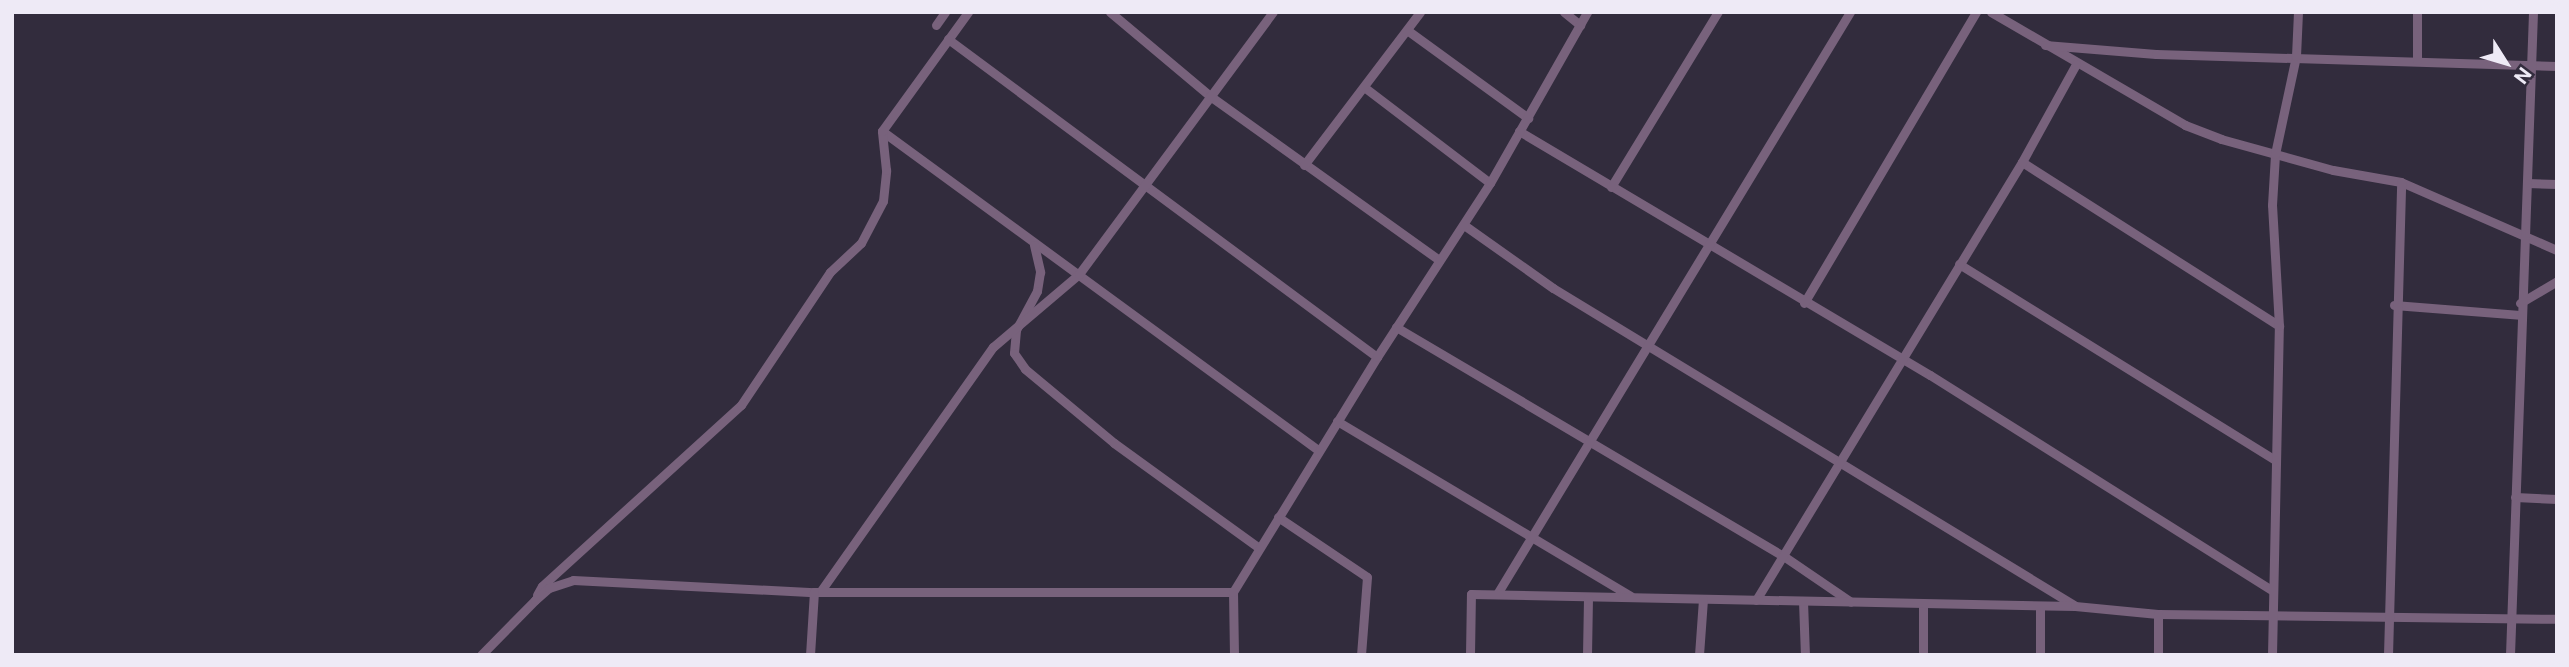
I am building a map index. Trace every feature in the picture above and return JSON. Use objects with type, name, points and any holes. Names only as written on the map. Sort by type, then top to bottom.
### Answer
[{"type":"street","points":[[936,25],[945,12]]},
{"type":"street","points":[[535,600],[542,586],[741,405],[830,272],[861,243],[883,201],[886,170],[882,131],[968,12]]},
{"type":"street","points":[[1110,12],[1121,16],[1210,96],[1439,260]]},
{"type":"street","points":[[810,655],[817,592],[993,347],[1080,274],[1273,12]]},
{"type":"street","points":[[1304,165],[1420,12]]},
{"type":"street","points":[[1564,12],[1580,25]]},
{"type":"street","points":[[1234,655],[1233,592],[1318,450],[1490,183],[1587,12]]},
{"type":"street","points":[[1611,187],[1718,12]]},
{"type":"street","points":[[1497,594],[1850,12]]},
{"type":"street","points":[[1804,303],[1976,12]]},
{"type":"street","points":[[1991,12],[2042,45],[2185,125],[2333,170],[2401,182],[2557,250]]},
{"type":"street","points":[[2272,655],[2279,326],[2272,205],[2275,154],[2296,56],[2298,12]]},
{"type":"street","points":[[2417,12],[2417,60]]},
{"type":"street","points":[[2510,655],[2522,233],[2527,183],[2533,12]]},
{"type":"street","points":[[1407,30],[1528,118]]},
{"type":"street","points":[[948,39],[1377,357]]},
{"type":"street","points":[[2042,45],[2156,54],[2296,56],[2557,66]]},
{"type":"street","points":[[1756,600],[2022,162],[2076,64]]},
{"type":"street","points":[[1364,87],[1490,183]]},
{"type":"street","points":[[882,131],[1034,245],[1080,274],[1318,450]]},
{"type":"street","points":[[1519,131],[1804,303],[1902,358],[2273,592]]},
{"type":"street","points":[[2022,162],[2279,326]]},
{"type":"street","points":[[2388,655],[2394,305],[2401,182]]},
{"type":"street","points":[[2527,183],[2557,184]]},
{"type":"street","points":[[1464,225],[1553,288],[2075,606]]},
{"type":"street","points":[[1034,245],[1040,272],[1037,291],[1016,330],[1014,353],[1025,369],[1114,443],[1259,548]]},
{"type":"street","points":[[1959,264],[2275,460]]},
{"type":"street","points":[[2520,303],[2557,281]]},
{"type":"street","points":[[2394,305],[2520,315]]},
{"type":"street","points":[[1396,327],[1782,555],[1852,603]]},
{"type":"street","points":[[1338,421],[1530,539],[1632,597]]},
{"type":"street","points":[[2515,497],[2557,499]]},
{"type":"street","points":[[1278,517],[1367,578],[1362,655]]},
{"type":"street","points":[[481,655],[549,588],[573,580],[817,592],[1233,592]]},
{"type":"street","points":[[1470,655],[1471,594],[2075,606],[2158,614],[2388,614],[2557,619]]},
{"type":"street","points":[[1587,655],[1588,597]]},
{"type":"street","points":[[1699,655],[1703,599]]},
{"type":"street","points":[[1803,601],[1805,655]]},
{"type":"street","points":[[1923,604],[1923,655]]},
{"type":"street","points":[[2040,606],[2040,655]]},
{"type":"street","points":[[2158,614],[2158,655]]}]
